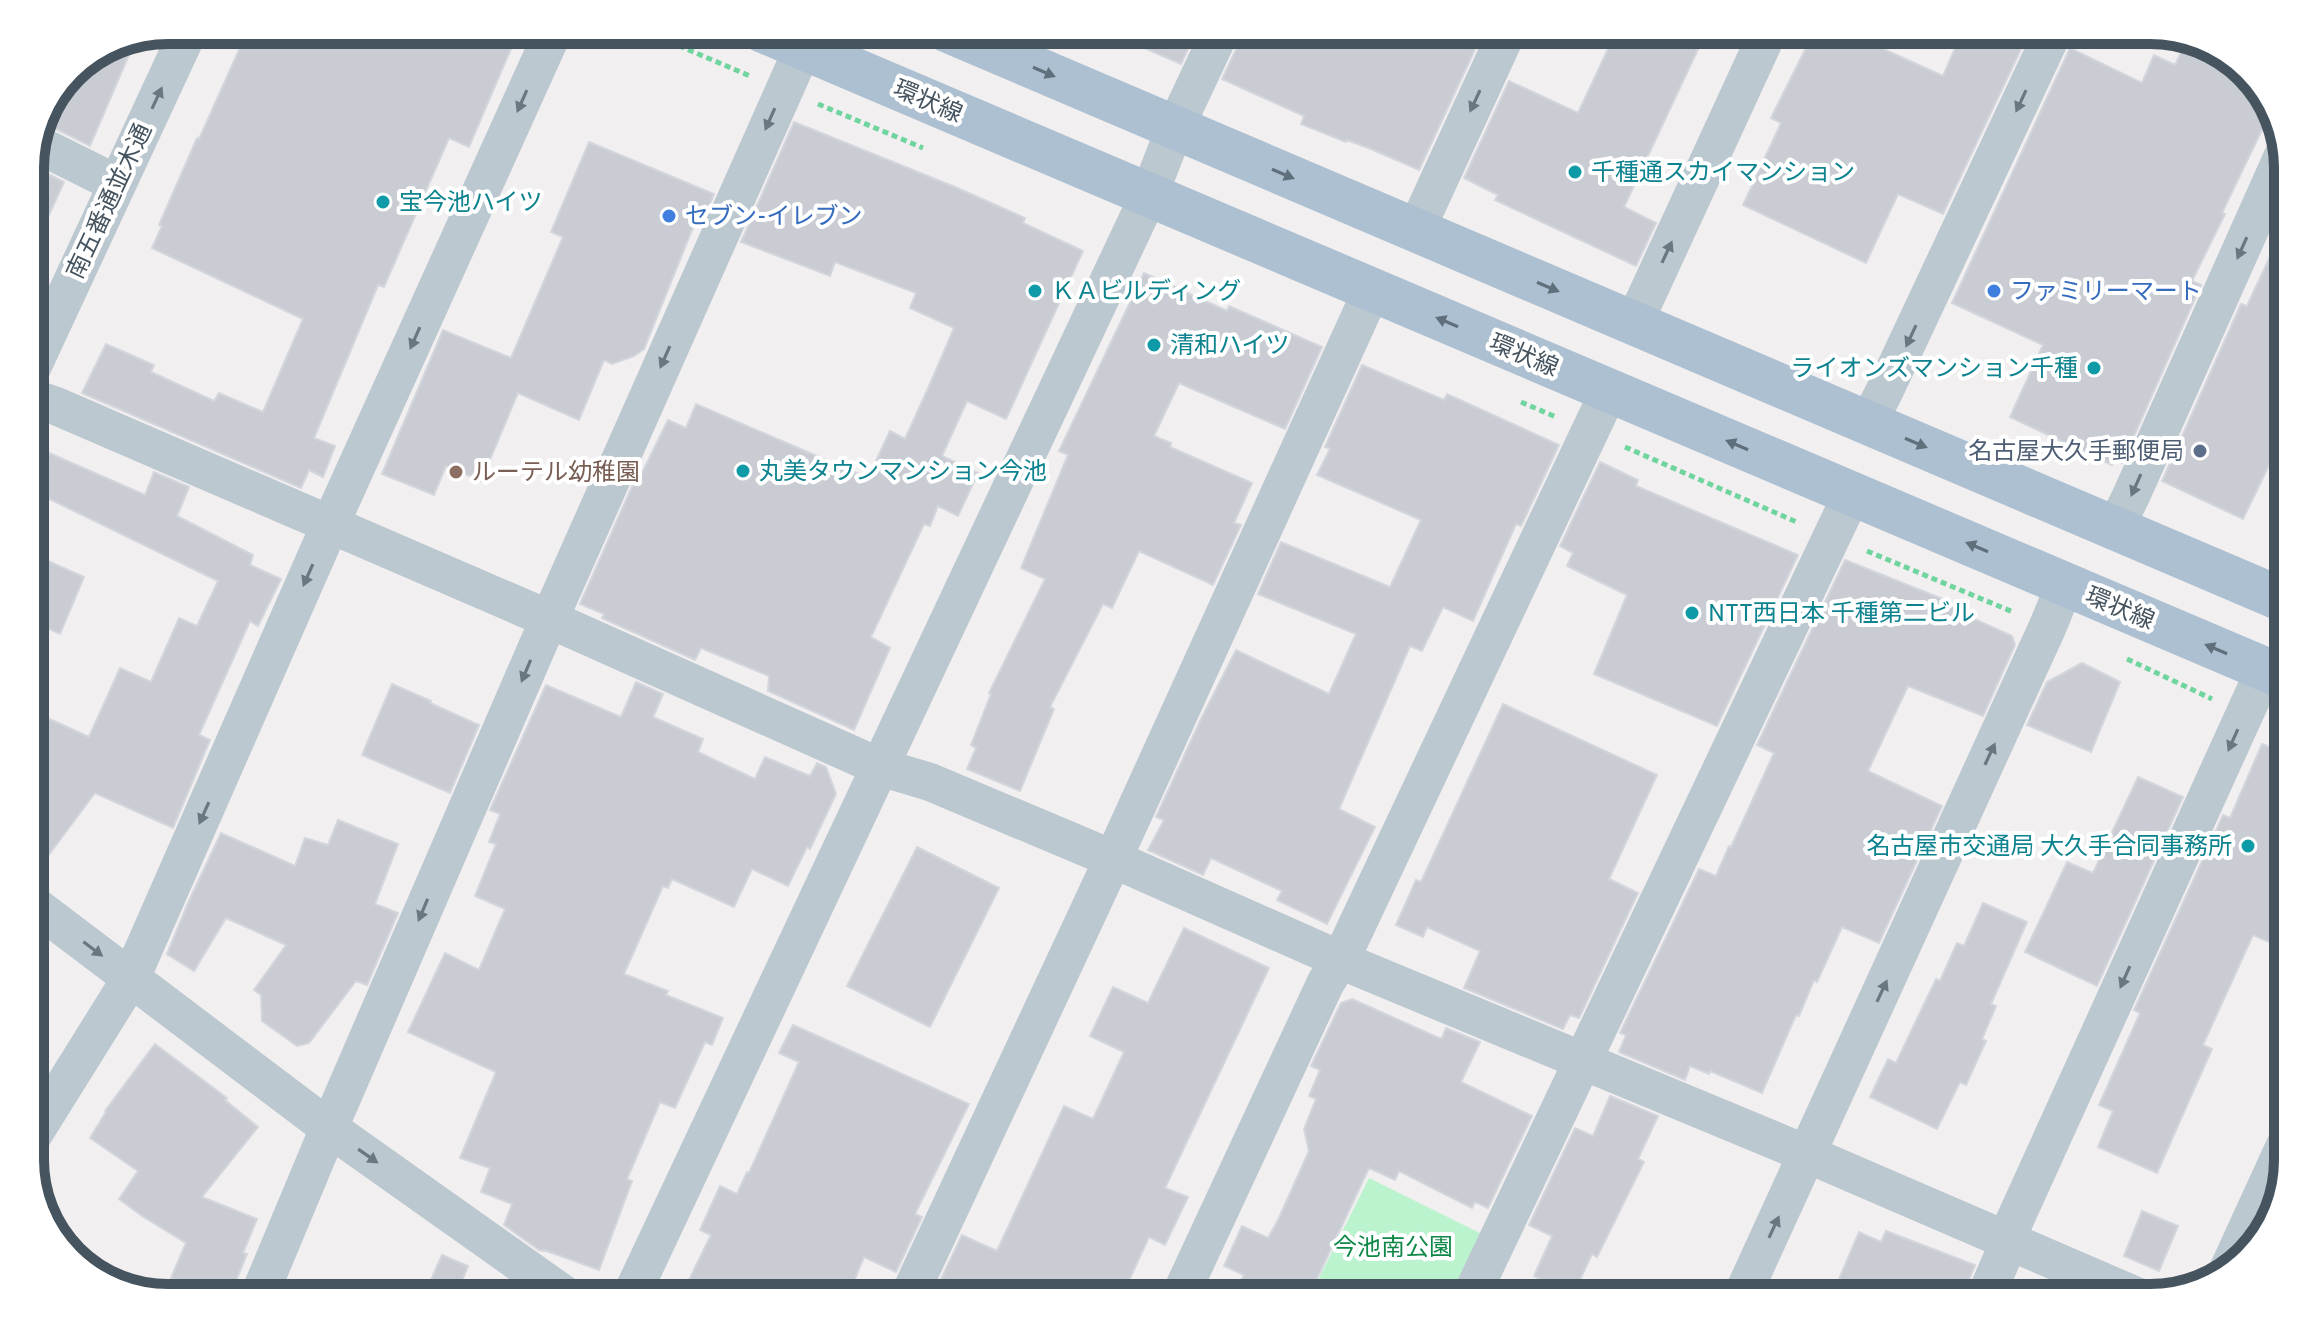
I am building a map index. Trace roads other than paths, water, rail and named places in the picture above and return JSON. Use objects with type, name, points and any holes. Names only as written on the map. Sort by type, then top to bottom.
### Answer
[{"type":"main road","name":"環状線","points":[[794,44],[2274,673]]},
{"type":"main road","points":[[979,44],[2274,596]]},
{"type":"street","name":"南五番通並木通","points":[[44,342],[182,44]]},
{"type":"street","points":[[44,1118],[131,978],[330,525],[548,44]]},
{"type":"street","points":[[637,1284],[1149,195],[1175,128],[1214,44]]},
{"type":"street","points":[[1416,230],[1502,44]]},
{"type":"street","points":[[1634,323],[1763,44]]},
{"type":"street","points":[[1868,423],[2047,44]]},
{"type":"street","points":[[264,1284],[549,619],[803,48]]},
{"type":"street","points":[[46,148],[117,184]]},
{"type":"street","points":[[2115,528],[2274,176]]},
{"type":"street","points":[[915,1284],[1113,859],[1372,290]]},
{"type":"street","points":[[1186,1284],[1326,982],[1341,959],[1609,391]]},
{"type":"street","points":[[44,403],[549,619],[880,767],[930,782],[1113,859],[1341,959],[2108,1284]]},
{"type":"street","points":[[1477,1284],[1852,494]]},
{"type":"street","points":[[1747,1284],[2042,641],[2065,584]]},
{"type":"street","points":[[1991,1284],[2014,1222],[2274,678]]},
{"type":"street","points":[[44,913],[329,1128],[549,1284]]},
{"type":"street","points":[[2238,1248],[2273,1171]]},
{"type":"place","name":"千種通スカイマンション","points":[[1575,172]]},
{"type":"place","name":"宝今池ハイツ","points":[[383,202]]},
{"type":"place","name":"セブン-イレブン","points":[[669,216]]},
{"type":"place","name":"ＫＡビルディング","points":[[1035,291]]},
{"type":"place","name":"ファミリーマート","points":[[1994,291]]},
{"type":"place","name":"清和ハイツ","points":[[1154,345]]},
{"type":"place","name":"ライオンズマンション千種","points":[[2094,368]]},
{"type":"place","name":"名古屋大久手郵便局","points":[[2200,451]]},
{"type":"place","name":"丸美タウンマンション今池","points":[[743,471]]},
{"type":"place","name":"ルーテル幼稚園","points":[[456,472]]},
{"type":"place","name":"NTT西日本 千種第二ビル","points":[[1692,613]]},
{"type":"place","name":"名古屋市交通局 大久手合同事務所","points":[[2248,846]]},
{"type":"park label","name":"今池南公園","points":[[1393,1247]]}]
